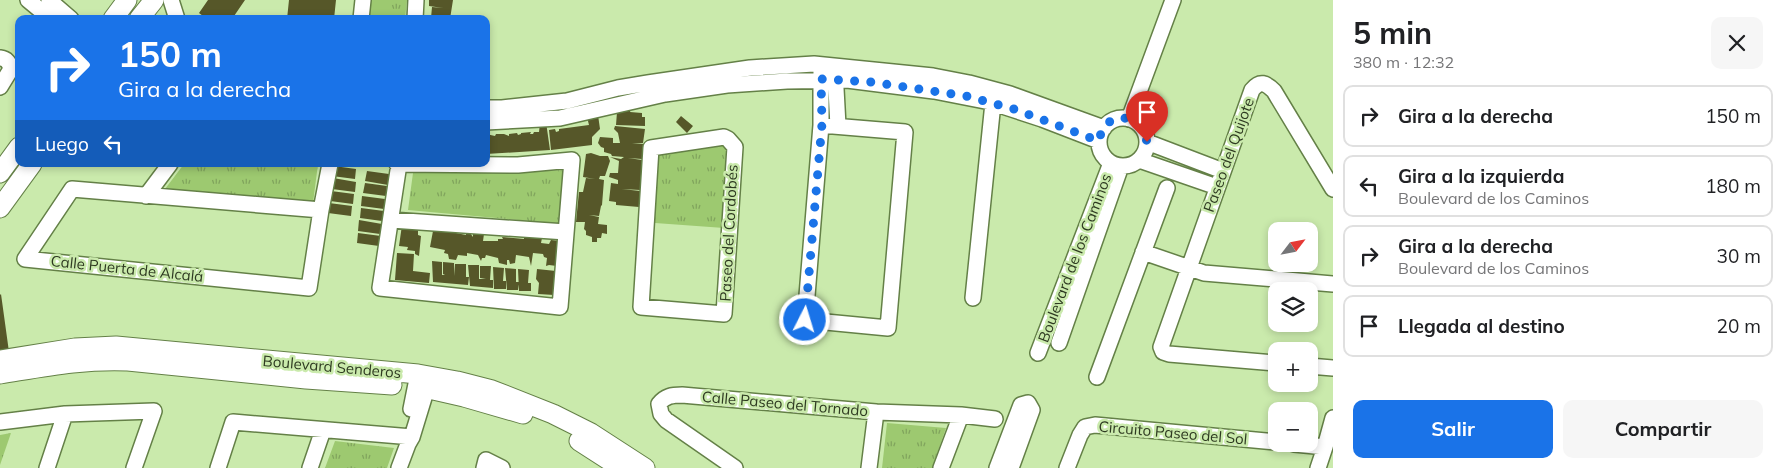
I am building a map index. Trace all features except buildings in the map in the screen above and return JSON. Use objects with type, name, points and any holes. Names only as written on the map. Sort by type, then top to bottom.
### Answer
[{"type":"main road","points":[[116,15],[127,0]]},
{"type":"main road","points":[[142,15],[154,0]]},
{"type":"main road","points":[[2,165],[15,152]]},
{"type":"main road","points":[[0,208],[30,167]]},
{"type":"main road","name":"Boulevard Senderos","points":[[0,360],[94,346],[116,346],[171,359]]},
{"type":"main road","name":"Boulevard Senderos","points":[[0,374],[79,361],[171,359],[423,381],[455,388],[548,425],[592,448],[621,468]]},
{"type":"main road","name":"Boulevard Senderos","points":[[455,388],[492,390],[553,414],[591,433],[645,468]]},
{"type":"street","points":[[28,0],[46,15]]},
{"type":"street","points":[[49,0],[66,15]]},
{"type":"street","points":[[171,0],[176,15]]},
{"type":"street","points":[[361,15],[363,0]]},
{"type":"street","points":[[415,15],[416,0]]},
{"type":"street","points":[[1130,119],[1173,0]]},
{"type":"street","points":[[0,87],[11,68],[10,63],[3,59]]},
{"type":"street","points":[[490,108],[567,101],[618,88],[750,68],[828,72],[871,82],[994,97],[1101,134],[1107,123],[1118,118],[1130,119],[1138,124],[1144,132],[1147,142],[1145,152],[1139,160],[1217,187]]},
{"type":"street","points":[[490,122],[560,118],[665,94],[828,72]]},
{"type":"street","points":[[822,124],[905,132],[888,328],[805,320],[822,124],[828,72]]},
{"type":"street","points":[[828,72],[838,126]]},
{"type":"street","name":"Paseo del Quijote","points":[[1268,362],[1169,354],[1163,352],[1161,344],[1252,90],[1256,85],[1261,83],[1267,84],[1274,91],[1333,189]]},
{"type":"street","points":[[973,298],[994,97]]},
{"type":"street","name":"Boulevard de los Caminos","points":[[1101,134],[1098,144],[1102,155],[1116,165],[1131,165],[1139,160]]},
{"type":"street","name":"Paseo del Cordobés","points":[[724,137],[735,147],[724,314],[641,307],[651,148],[724,137]]},
{"type":"street","points":[[1147,142],[1223,172]]},
{"type":"street","points":[[1171,171],[1178,154]]},
{"type":"street","points":[[398,167],[380,288],[560,307],[572,160],[518,165],[490,165]]},
{"type":"street","name":"Boulevard de los Caminos","points":[[1059,343],[1116,165]]},
{"type":"street","name":"Boulevard de los Caminos","points":[[1038,353],[1116,165]]},
{"type":"street","points":[[146,196],[168,167]]},
{"type":"street","name":"Calle Puerta de Alcalá","points":[[321,210],[72,189],[24,259],[309,288],[329,167]]},
{"type":"street","points":[[1097,377],[1166,188]]},
{"type":"street","points":[[391,220],[566,232]]},
{"type":"street","points":[[1143,252],[1204,272],[1333,284]]},
{"type":"street","points":[[1318,367],[1333,368]]},
{"type":"street","points":[[399,468],[423,381]]},
{"type":"street","name":"Calle Paseo del Tornado","points":[[735,468],[666,420],[659,404],[666,397],[682,395],[876,412],[961,415],[995,419]]},
{"type":"street","points":[[997,468],[1021,405],[1028,403],[1032,410],[1011,468]]},
{"type":"street","points":[[0,422],[64,414],[154,411],[134,468]]},
{"type":"street","points":[[869,468],[876,412]]},
{"type":"street","points":[[47,468],[64,414]]},
{"type":"street","points":[[942,468],[961,415]]},
{"type":"street","points":[[1318,468],[1326,447],[1332,418]]},
{"type":"street","points":[[218,468],[233,422],[408,439]]},
{"type":"street","name":"Circuito Paseo del Sol","points":[[1067,468],[1085,427],[1095,425],[1268,441]]},
{"type":"street","points":[[310,468],[323,430]]},
{"type":"street","points":[[1318,446],[1326,447]]},
{"type":"street","points":[[484,468],[486,460],[502,468]]},
{"type":"green space","points":[[370,0],[407,0],[405,15],[368,15]]},
{"type":"green space","points":[[726,145],[724,228],[655,223],[655,152]]},
{"type":"green space","points":[[182,167],[318,167],[313,203],[165,189]]},
{"type":"green space","points":[[568,170],[562,224],[408,210],[413,173]]},
{"type":"green space","points":[[887,423],[946,428],[932,468],[882,468]]},
{"type":"green space","points":[[11,433],[0,465],[0,435]]},
{"type":"green space","points":[[335,441],[394,448],[387,468],[325,468]]},
{"type":"route","points":[[805,320],[822,124],[821,79],[871,82],[966,96],[1014,109],[1099,141],[1100,132],[1107,123],[1118,118],[1130,119],[1138,124],[1144,132],[1147,142]]}]
